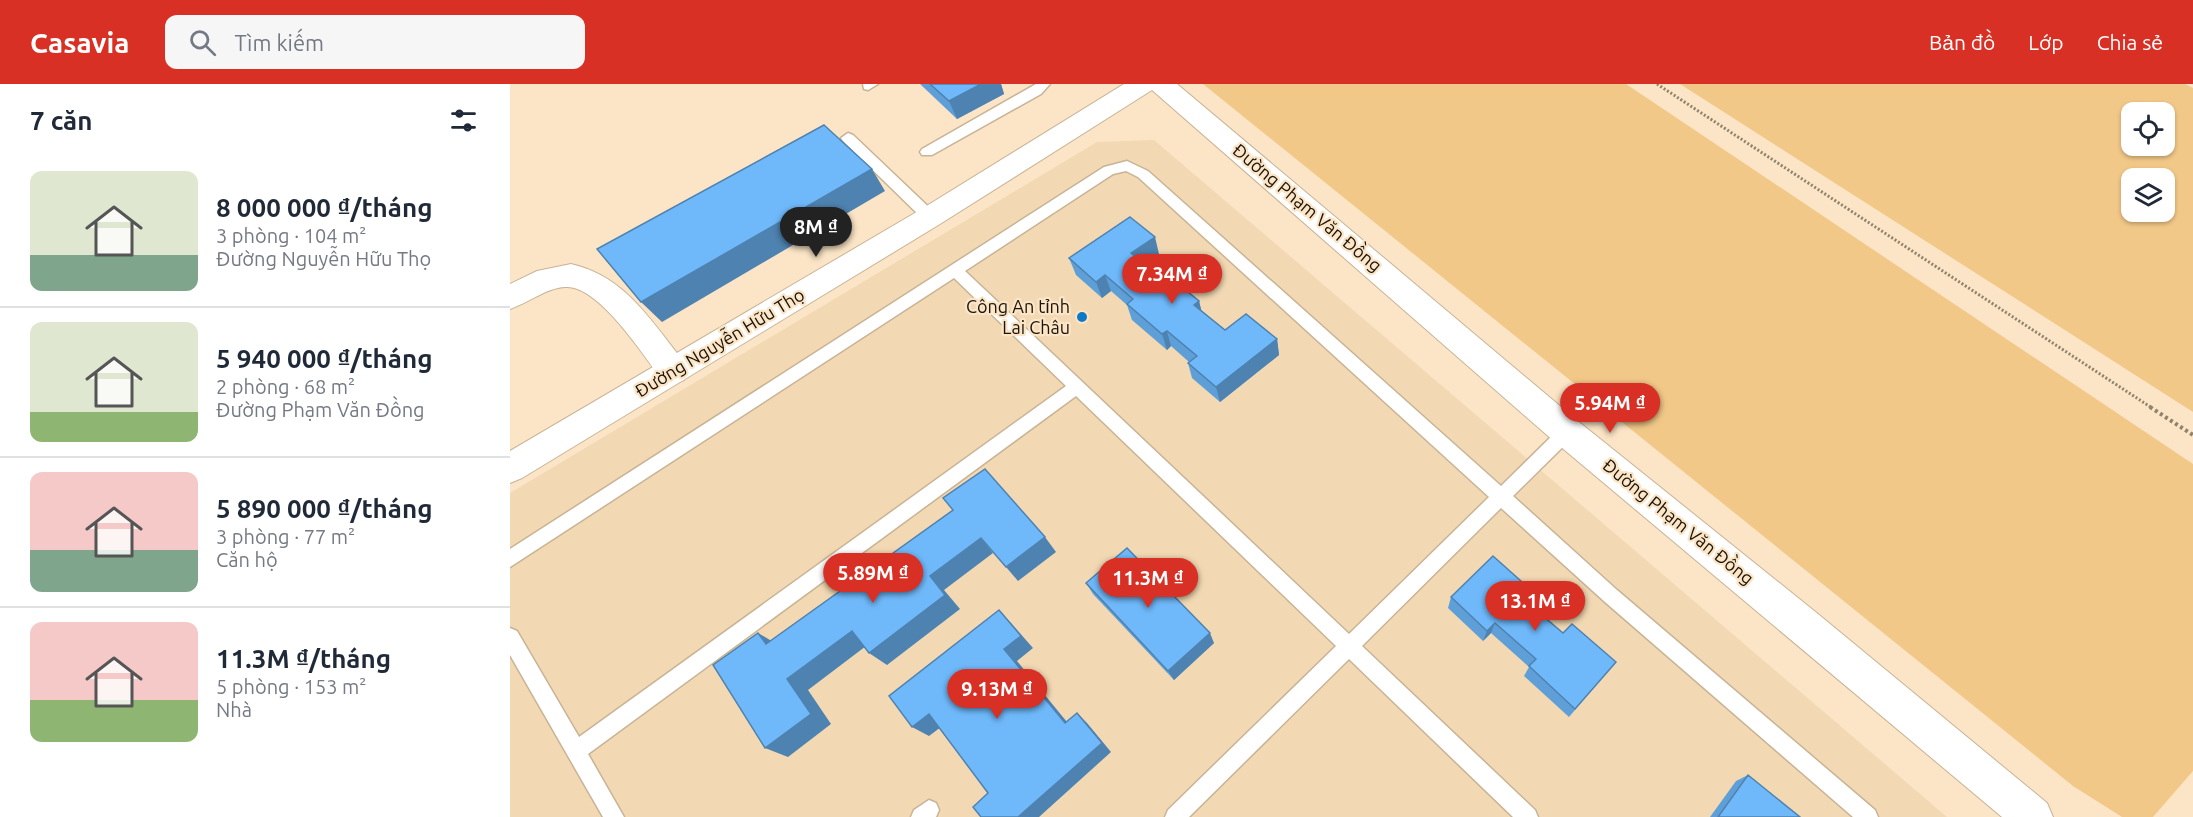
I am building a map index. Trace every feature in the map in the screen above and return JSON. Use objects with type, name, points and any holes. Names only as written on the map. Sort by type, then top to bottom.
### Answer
[{"type":"street","name":"Đường Nguyễn Hữu Thọ","points":[[510,468],[930,217],[1143,84]]},
{"type":"street","name":"Đường Phạm Văn Đồng","points":[[1161,84],[1567,432],[1805,626],[2033,817]]},
{"type":"street","points":[[510,297],[546,281],[570,275],[586,279],[599,286],[617,302],[673,371]]},
{"type":"lane","points":[[927,152],[1036,91],[1044,84]]},
{"type":"lane","points":[[848,138],[930,217]]},
{"type":"lane","points":[[510,559],[1109,170],[1119,166],[1134,169],[1143,174],[1501,498],[1868,817]]},
{"type":"lane","points":[[955,270],[1528,817]]},
{"type":"lane","points":[[576,751],[1077,386]]},
{"type":"lane","points":[[1175,817],[1567,432]]},
{"type":"lane","points":[[510,637],[614,817]]},
{"type":"path","points":[[1657,84],[2193,435]]},
{"type":"shaded area","points":[[1203,84],[1626,84],[2193,464],[2193,771],[2153,817],[2122,817],[2073,786]]},
{"type":"shaded area","points":[[1680,84],[2185,84],[2193,88],[2193,412]]},
{"type":"shaded area","name":"Công An tỉnh Lai Châu","points":[[1154,140],[1947,817],[510,817],[510,493],[1097,142]]},
{"type":"building","points":[[930,84],[981,84],[949,101]]},
{"type":"building","points":[[824,125],[872,169],[641,302],[597,249]]},
{"type":"building","points":[[1130,217],[1155,237],[1131,253],[1161,278],[1166,274],[1199,301],[1194,305],[1225,330],[1246,314],[1277,339],[1216,387],[1188,363],[1197,356],[1167,331],[1162,334],[1127,304],[1133,299],[1105,275],[1096,282],[1069,258]]},
{"type":"building","points":[[985,469],[1045,537],[1006,567],[981,538],[930,576],[945,595],[869,653],[852,631],[787,679],[811,714],[765,748],[713,665],[758,633],[766,644],[953,510],[943,498]]},
{"type":"building","points":[[1127,548],[1210,633],[1168,671],[1086,583]]},
{"type":"building","points":[[1493,556],[1531,590],[1523,599],[1563,633],[1572,624],[1616,662],[1575,709],[1529,666],[1536,659],[1495,623],[1487,631],[1451,597]]},
{"type":"building","points":[[999,610],[1021,636],[1004,649],[1065,723],[1077,713],[1102,743],[1018,817],[981,817],[973,807],[988,793],[929,714],[912,727],[889,696]]},
{"type":"building","points":[[1748,775],[1800,817],[1718,817]]},
{"type":"place","name":"Công An tỉnh Lai Châu","points":[[1082,317]]}]
